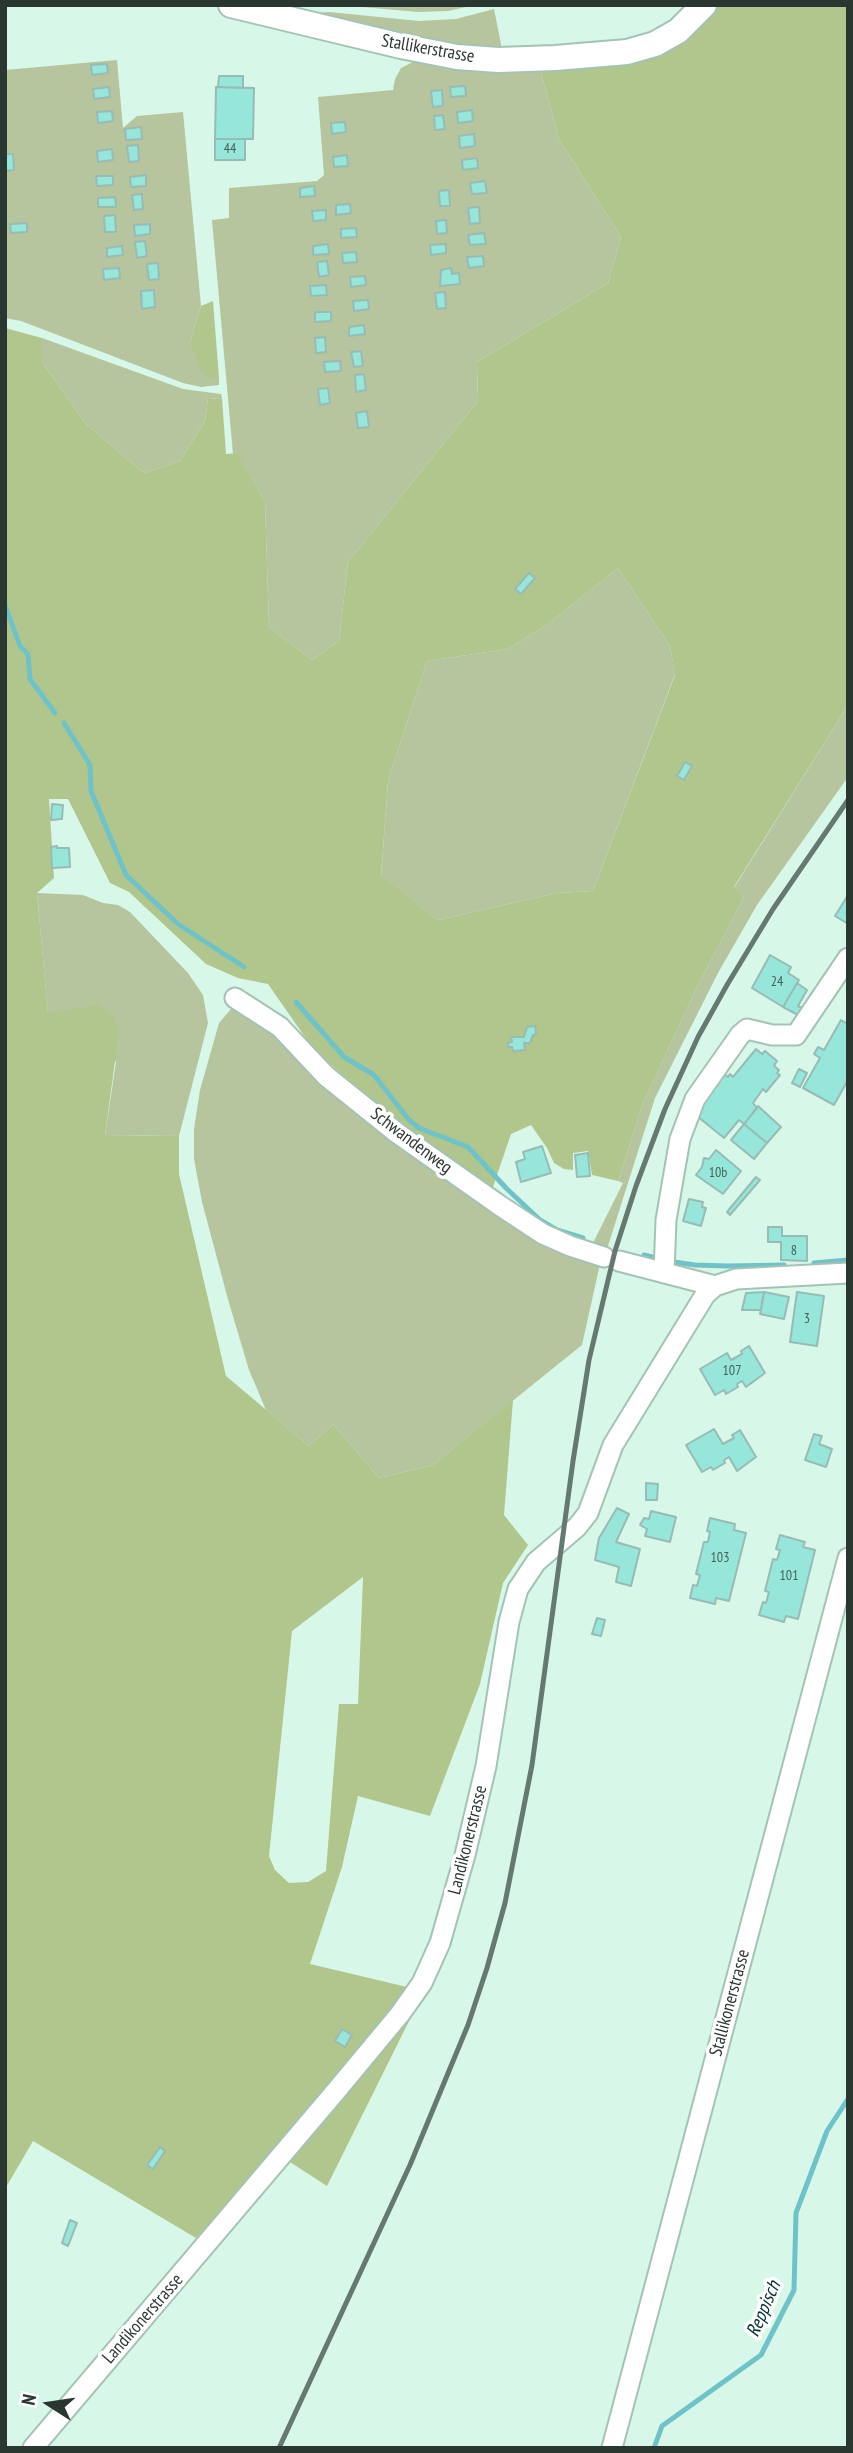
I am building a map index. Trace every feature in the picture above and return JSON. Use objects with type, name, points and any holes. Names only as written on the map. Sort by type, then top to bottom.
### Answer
[{"type":"main road","name":"Stallikerstrasse","points":[[232,5],[401,46],[457,57],[499,60],[627,52],[655,44],[678,31],[704,5]]},
{"type":"street","points":[[664,1273],[666,1220],[672,1185],[681,1139],[695,1099],[747,1029],[772,1035],[796,1035],[848,958]]},
{"type":"street","name":"Schwandenweg","points":[[235,998],[280,1027],[326,1076],[387,1125],[543,1234],[612,1259],[715,1286]]},
{"type":"street","points":[[715,1286],[736,1279],[848,1273]]},
{"type":"street","name":"Landikonerstrasse","points":[[33,2448],[309,2123],[400,2014],[422,1983],[440,1943],[465,1855],[486,1766],[509,1622],[518,1589],[536,1562],[577,1527],[588,1513],[613,1445],[705,1296],[715,1286]]},
{"type":"street","name":"Stallikonerstrasse","points":[[612,2448],[848,1558]]},
{"type":"green space","points":[[340,5],[475,5],[448,11],[418,12]]},
{"type":"green space","points":[[712,5],[848,5],[848,705],[734,887],[744,897],[698,985],[643,1103],[618,1181],[592,1175],[588,1151],[573,1153],[573,1170],[564,1169],[554,1163],[531,1125],[511,1134],[492,1190],[385,1112],[314,1050],[268,984],[238,978],[206,964],[129,892],[110,883],[68,799],[49,799],[54,878],[37,893],[48,1013],[98,1005],[112,1013],[119,1032],[105,1135],[179,1136],[179,1174],[226,1376],[309,1446],[333,1424],[379,1478],[433,1465],[513,1400],[504,1515],[528,1545],[503,1583],[480,1684],[430,1816],[358,1796],[342,1867],[310,1964],[424,1991],[327,2186],[279,2155],[196,2238],[33,2141],[5,2189],[5,328],[42,338],[42,362],[86,424],[144,473],[180,461],[205,421],[208,399],[222,398],[226,454],[237,453],[265,502],[269,627],[312,660],[339,641],[348,562],[478,401],[477,362],[608,283],[621,237],[559,139],[540,68],[605,65]],"holes":[[[618,568],[670,646],[675,675],[593,891],[557,893],[438,920],[381,876],[388,781],[427,661],[508,649],[548,624]],[[363,1577],[358,1704],[339,1704],[326,1871],[308,1882],[289,1883],[275,1870],[269,1856],[292,1631]]]},
{"type":"green space","points":[[494,9],[502,49],[393,36],[316,17],[317,13],[329,12],[419,21],[456,19]]},
{"type":"green space","points":[[419,59],[540,68],[559,139],[621,237],[608,283],[477,362],[478,401],[348,562],[339,641],[312,660],[269,627],[265,502],[237,454],[233,454],[212,220],[229,218],[229,188],[317,181],[324,175],[318,97],[393,90],[401,68]]},
{"type":"green space","points":[[117,60],[123,128],[137,116],[183,112],[201,306],[190,342],[208,378],[219,378],[219,385],[201,387],[183,383],[21,321],[5,318],[5,70]]},
{"type":"green space","points":[[213,301],[219,378],[208,378],[201,371],[190,342],[201,306]]},
{"type":"green space","points":[[42,338],[183,389],[221,394],[222,398],[208,399],[205,421],[180,461],[144,473],[86,424],[42,362]]},
{"type":"green space","points":[[618,568],[670,646],[675,674],[593,891],[557,893],[438,920],[381,877],[388,781],[427,661],[508,649],[548,624]]},
{"type":"green space","points":[[848,705],[848,777],[757,905],[718,973],[655,1098],[607,1249],[593,1243],[623,1183],[618,1181],[643,1103],[698,985],[744,897],[734,888]]},
{"type":"green space","points":[[37,893],[83,895],[103,903],[118,905],[130,912],[188,973],[203,995],[208,1023],[179,1136],[105,1135],[116,1062],[48,1014]]},
{"type":"green space","points":[[231,1009],[246,1011],[280,1034],[308,1067],[600,1264],[582,1345],[433,1465],[379,1478],[333,1424],[309,1446],[266,1410],[249,1370],[229,1303],[202,1202],[194,1159],[194,1129],[200,1090],[219,1023]]},
{"type":"building","points":[[107,64],[108,73],[92,75],[91,65]]},
{"type":"building","points":[[219,76],[243,76],[243,88],[218,87]]},
{"type":"building","points":[[465,86],[466,96],[451,97],[450,87]]},
{"type":"building","points":[[109,87],[110,97],[94,99],[93,89]]},
{"type":"building","points":[[216,87],[254,88],[253,139],[215,139]]},
{"type":"building","points":[[442,90],[443,106],[433,107],[431,91]]},
{"type":"building","points":[[472,110],[473,121],[458,123],[457,112]]},
{"type":"building","points":[[112,111],[113,121],[98,123],[97,112]]},
{"type":"building","points":[[443,115],[445,129],[435,130],[434,116]]},
{"type":"building","points":[[345,122],[346,132],[332,134],[331,123]]},
{"type":"building","points":[[141,127],[142,139],[126,140],[125,129]]},
{"type":"building","points":[[474,134],[475,146],[460,148],[459,136]]},
{"type":"building","points":[[215,139],[245,139],[245,160],[215,160]]},
{"type":"building","points":[[138,145],[139,161],[129,162],[127,146]]},
{"type":"building","points":[[112,149],[113,160],[98,162],[97,151]]},
{"type":"building","points":[[5,154],[13,154],[14,170],[5,171]]},
{"type":"building","points":[[347,155],[348,166],[334,167],[333,157]]},
{"type":"building","points":[[477,158],[478,168],[463,170],[462,160]]},
{"type":"building","points":[[146,175],[146,186],[131,187],[130,177]]},
{"type":"building","points":[[96,176],[113,176],[113,185],[97,186]]},
{"type":"building","points":[[485,181],[487,193],[472,194],[470,183]]},
{"type":"building","points":[[314,186],[315,196],[300,197],[300,188]]},
{"type":"building","points":[[449,190],[450,206],[440,206],[439,191]]},
{"type":"building","points":[[142,194],[143,209],[134,210],[132,195]]},
{"type":"building","points":[[115,197],[116,207],[98,207],[98,198]]},
{"type":"building","points":[[350,204],[351,213],[336,215],[336,205]]},
{"type":"building","points":[[479,207],[480,223],[470,224],[468,208]]},
{"type":"building","points":[[326,210],[326,220],[313,221],[312,211]]},
{"type":"building","points":[[115,215],[116,232],[105,232],[104,216]]},
{"type":"building","points":[[446,220],[447,233],[437,234],[436,221]]},
{"type":"building","points":[[27,223],[27,232],[11,233],[10,224]]},
{"type":"building","points":[[150,224],[150,234],[135,236],[134,225]]},
{"type":"building","points":[[356,228],[357,237],[341,238],[341,229]]},
{"type":"building","points":[[484,233],[486,244],[470,245],[468,235]]},
{"type":"building","points":[[145,241],[147,256],[137,258],[135,242]]},
{"type":"building","points":[[328,244],[329,254],[313,255],[313,246]]},
{"type":"building","points":[[446,244],[446,253],[431,255],[430,245]]},
{"type":"building","points":[[122,246],[123,255],[107,257],[107,248]]},
{"type":"building","points":[[356,252],[357,262],[343,263],[342,253]]},
{"type":"building","points":[[483,256],[484,266],[469,268],[467,257]]},
{"type":"building","points":[[327,261],[329,275],[319,277],[317,262]]},
{"type":"building","points":[[158,263],[159,279],[149,280],[147,264]]},
{"type":"building","points":[[119,268],[120,278],[104,280],[103,269]]},
{"type":"building","points":[[451,268],[452,274],[459,273],[460,284],[440,286],[441,270]]},
{"type":"building","points":[[365,276],[366,285],[351,287],[350,277]]},
{"type":"building","points":[[326,285],[327,295],[311,296],[310,286]]},
{"type":"building","points":[[154,290],[155,307],[142,309],[141,291]]},
{"type":"building","points":[[445,292],[446,308],[437,309],[435,293]]},
{"type":"building","points":[[368,300],[369,309],[354,311],[353,301]]},
{"type":"building","points":[[315,312],[331,312],[331,321],[315,322]]},
{"type":"building","points":[[364,325],[365,334],[349,336],[349,327]]},
{"type":"building","points":[[325,337],[326,352],[316,353],[315,338]]},
{"type":"building","points":[[361,351],[363,366],[354,367],[351,352]]},
{"type":"building","points":[[340,361],[341,371],[325,372],[324,362]]},
{"type":"building","points":[[364,374],[366,390],[356,392],[355,375]]},
{"type":"building","points":[[328,388],[330,403],[320,405],[318,389]]},
{"type":"building","points":[[367,411],[369,427],[358,428],[356,413]]},
{"type":"building","points":[[529,573],[535,578],[521,594],[515,589]]},
{"type":"building","points":[[685,762],[692,766],[684,780],[677,776]]},
{"type":"building","points":[[52,804],[63,805],[62,819],[51,820]]},
{"type":"building","points":[[51,847],[69,848],[70,867],[52,868]]},
{"type":"building","points":[[848,895],[848,924],[835,916]]},
{"type":"building","points":[[770,955],[791,967],[788,973],[799,980],[783,1007],[752,988]]},
{"type":"building","points":[[797,983],[807,990],[798,1006],[802,1008],[798,1015],[783,1007]]},
{"type":"building","points":[[841,1020],[848,1024],[848,1080],[834,1105],[803,1088],[820,1058],[814,1054],[818,1047],[824,1050]]},
{"type":"building","points":[[535,1026],[536,1034],[530,1043],[524,1043],[525,1050],[513,1051],[512,1047],[508,1047],[508,1043],[512,1042],[511,1037],[524,1037],[527,1027]]},
{"type":"building","points":[[756,1049],[762,1054],[765,1051],[777,1061],[774,1066],[780,1075],[766,1092],[763,1089],[753,1103],[757,1108],[744,1124],[739,1120],[724,1138],[692,1112],[724,1074],[733,1077]]},
{"type":"building","points":[[799,1069],[807,1073],[800,1087],[792,1083]]},
{"type":"building","points":[[758,1106],[781,1127],[767,1143],[744,1124]]},
{"type":"building","points":[[744,1124],[767,1143],[754,1159],[731,1140]]},
{"type":"building","points":[[542,1146],[551,1173],[521,1182],[516,1162],[525,1159],[523,1152]]},
{"type":"building","points":[[716,1150],[741,1171],[723,1194],[696,1175],[704,1158],[709,1159]]},
{"type":"building","points":[[588,1153],[590,1176],[577,1177],[575,1155]]},
{"type":"building","points":[[756,1177],[760,1180],[730,1215],[727,1212]]},
{"type":"building","points":[[689,1199],[703,1202],[702,1207],[706,1208],[701,1226],[683,1221]]},
{"type":"building","points":[[768,1227],[782,1227],[782,1236],[807,1236],[807,1261],[781,1260],[781,1242],[768,1242]]},
{"type":"building","points":[[764,1292],[789,1297],[784,1319],[760,1314]]},
{"type":"building","points":[[764,1292],[761,1310],[742,1310],[746,1293]]},
{"type":"building","points":[[797,1292],[824,1296],[817,1346],[790,1342]]},
{"type":"building","points":[[749,1346],[765,1373],[746,1387],[742,1381],[737,1384],[738,1387],[726,1394],[724,1390],[715,1395],[700,1369],[727,1353],[731,1360]]},
{"type":"building","points":[[714,1429],[723,1444],[734,1438],[732,1435],[740,1430],[756,1457],[737,1471],[729,1457],[724,1460],[725,1463],[713,1470],[711,1467],[702,1472],[686,1445]]},
{"type":"building","points":[[814,1434],[822,1436],[819,1444],[832,1449],[826,1467],[805,1460]]},
{"type":"building","points":[[646,1483],[658,1484],[657,1500],[646,1500]]},
{"type":"building","points":[[617,1508],[629,1514],[616,1542],[640,1549],[631,1586],[616,1582],[619,1567],[595,1560],[599,1538]]},
{"type":"building","points":[[651,1511],[676,1517],[670,1542],[645,1536],[647,1529],[640,1525],[644,1518],[649,1519]]},
{"type":"building","points":[[710,1518],[735,1524],[734,1530],[746,1533],[729,1601],[716,1598],[715,1604],[690,1598],[693,1585],[697,1586],[700,1575],[696,1574],[704,1542],[708,1542]]},
{"type":"building","points":[[780,1535],[805,1542],[803,1547],[815,1550],[798,1619],[786,1616],[784,1622],[759,1615],[769,1592],[765,1591],[773,1559],[777,1560],[780,1550],[776,1549]]},
{"type":"building","points":[[597,1618],[605,1620],[601,1636],[592,1634]]},
{"type":"building","points":[[342,2029],[352,2035],[345,2047],[335,2041]]},
{"type":"building","points":[[160,2147],[165,2151],[153,2169],[147,2165]]},
{"type":"building","points":[[70,2220],[77,2223],[68,2246],[62,2243]]},
{"type":"waterway","points":[[5,605],[20,646],[28,654],[30,679],[55,713]]},
{"type":"waterway","points":[[64,723],[90,765],[91,791],[126,875],[178,924],[244,967]]},
{"type":"waterway","points":[[296,1002],[344,1057],[374,1075],[409,1120],[419,1128],[468,1147],[540,1220],[557,1230],[583,1238]]},
{"type":"waterway","points":[[644,1255],[656,1258]]},
{"type":"waterway","points":[[814,1263],[848,1260]]},
{"type":"waterway","points":[[674,1262],[728,1266],[784,1265]]},
{"type":"waterway","name":"Reppisch","points":[[654,2448],[662,2426],[761,2355],[794,2290],[796,2213],[827,2131],[848,2099]]},
{"type":"railway","points":[[279,2448],[410,2165],[468,2025],[487,1968],[505,1903],[532,1765],[589,1360],[615,1251],[636,1186],[665,1109],[698,1037],[773,909],[848,800]]}]
